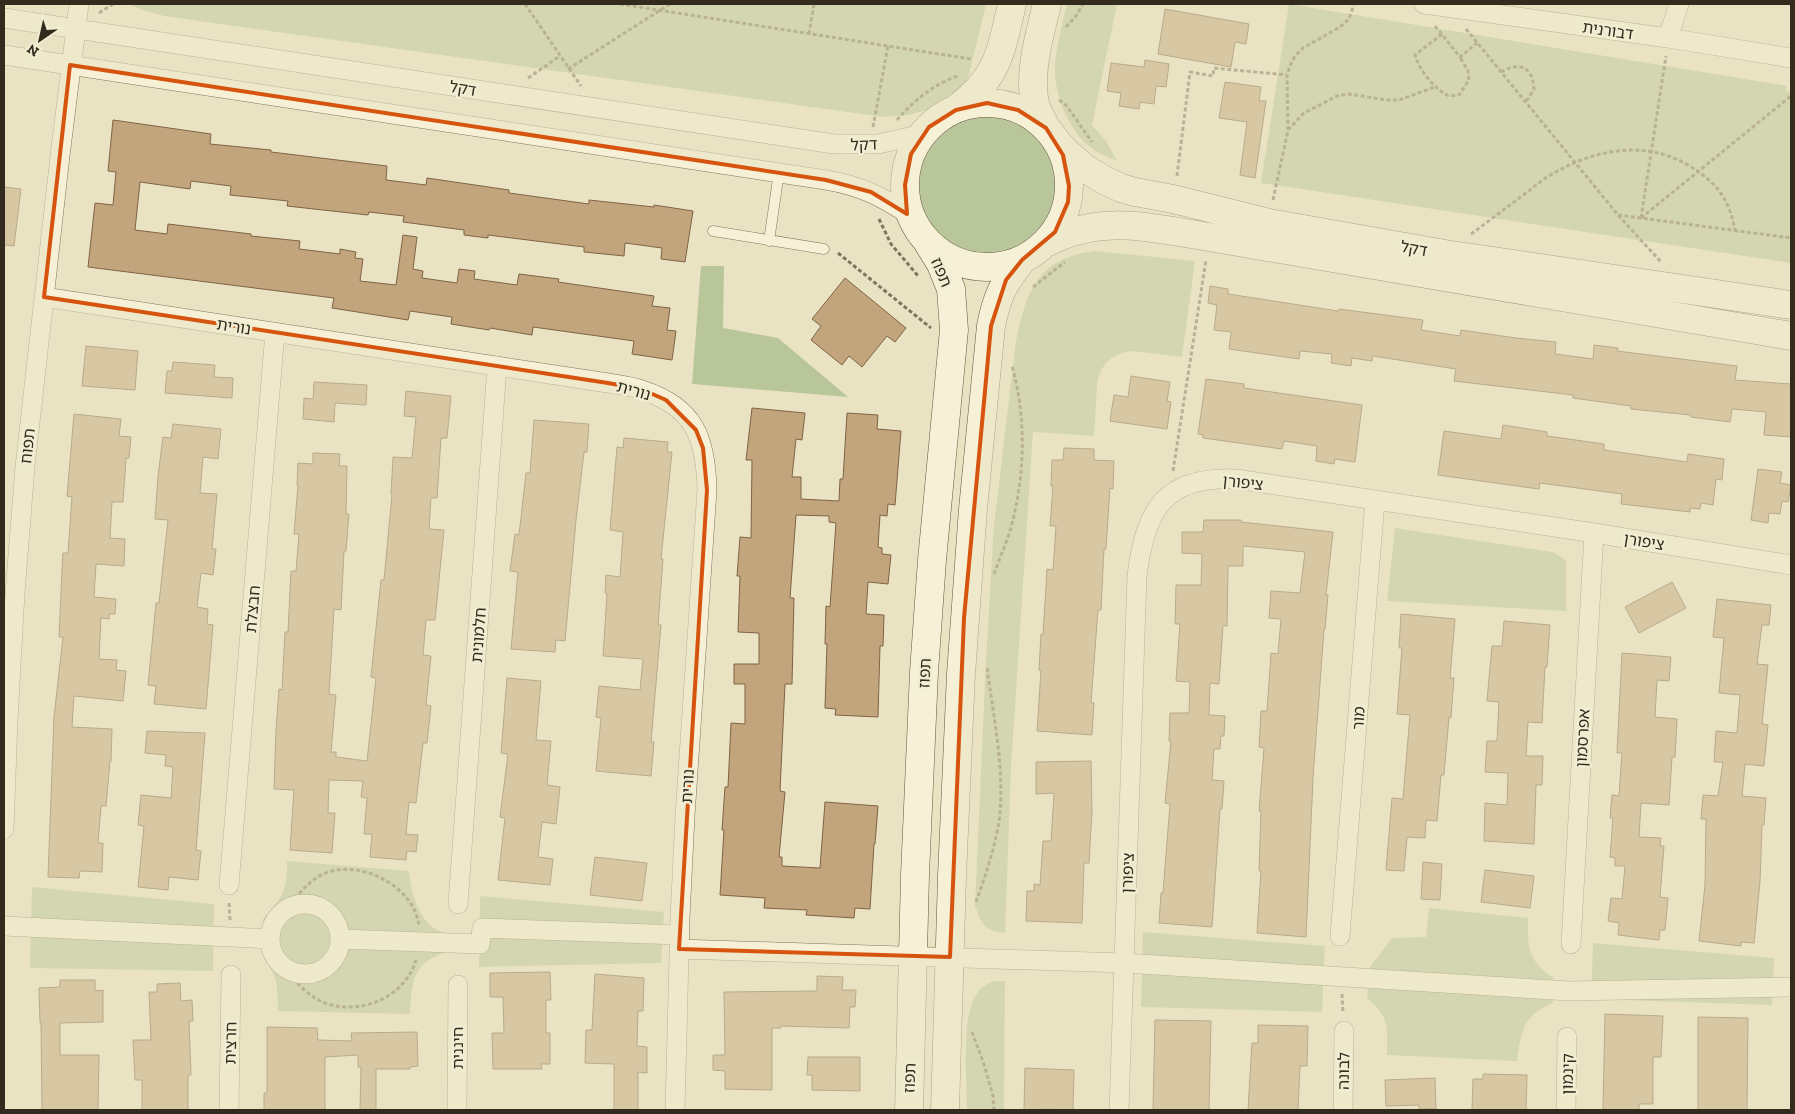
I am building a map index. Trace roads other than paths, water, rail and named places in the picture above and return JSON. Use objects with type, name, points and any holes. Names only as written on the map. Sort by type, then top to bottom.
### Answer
[{"type":"street","name":"תפוח","points":[[4,829],[15,593],[25,467],[70,65],[79,4]]},
{"type":"street","points":[[956,110],[981,88],[996,63],[1012,4]]},
{"type":"street","points":[[1047,4],[1036,55],[1034,87],[1036,106],[1063,155],[1068,170],[1068,202],[1063,217],[1055,232],[1032,254],[1022,260],[1003,266],[987,268],[971,266],[941,254],[928,243],[918,230],[906,201],[906,169],[911,154],[923,134],[942,117],[956,110],[979,104],[1003,105],[1033,118],[1051,134]]},
{"type":"street","points":[[1668,38],[1679,4]]},
{"type":"street","name":"דבורנית","points":[[1427,11],[1449,6],[1791,58]]},
{"type":"street","name":"דקל","points":[[4,18],[826,143],[874,144],[923,134]]},
{"type":"street","points":[[4,55],[837,182],[862,188],[887,200],[911,216]]},
{"type":"street","name":"דקל","points":[[1051,134],[1081,165],[1108,182],[1135,192],[1174,199],[1269,223],[1445,254],[1791,304]]},
{"type":"street","name":"דקל","points":[[1044,244],[1071,232],[1106,225],[1140,227],[1209,237],[1791,336]]},
{"type":"street","name":"תפוז","points":[[909,1110],[913,956],[927,625],[953,345],[954,316],[950,289],[942,264],[928,243]]},
{"type":"street","points":[[945,1110],[963,637],[972,518],[995,306],[1006,280],[1022,260]]},
{"type":"street","name":"נורית","points":[[44,297],[642,389],[666,400],[684,414],[696,430],[703,448],[707,490],[691,714],[680,942],[675,1110]]},
{"type":"street","name":"חבצלת","points":[[229,885],[275,332]]},
{"type":"street","name":"חלמונית","points":[[458,904],[497,366]]},
{"type":"street","name":"ציפורן","points":[[1119,1110],[1137,576],[1140,548],[1147,525],[1157,507],[1170,494],[1184,486],[1201,480],[1218,478],[1236,479],[1791,565]]},
{"type":"street","name":"מור","points":[[1340,936],[1375,500]]},
{"type":"street","name":"אפרסמון","points":[[1571,944],[1594,533]]},
{"type":"street","points":[[305,904],[318,907],[330,915],[337,926],[340,939],[337,953],[329,964],[318,972],[305,974],[292,972],[280,964],[272,952],[270,939],[272,926],[280,914],[291,907],[305,904]]},
{"type":"street","points":[[4,926],[270,939]]},
{"type":"street","points":[[340,939],[480,944],[482,928],[913,956],[1124,963],[1569,990],[1791,987]]},
{"type":"street","name":"חרצית","points":[[229,1110],[231,975]]},
{"type":"street","name":"חיננית","points":[[457,1110],[458,985]]},
{"type":"street","name":"לבונה","points":[[1343,1110],[1344,1031]]},
{"type":"street","name":"קינמון","points":[[1566,1110],[1567,1037]]},
{"type":"lane","points":[[770,240],[779,172]]},
{"type":"lane","points":[[713,231],[824,249]]}]
